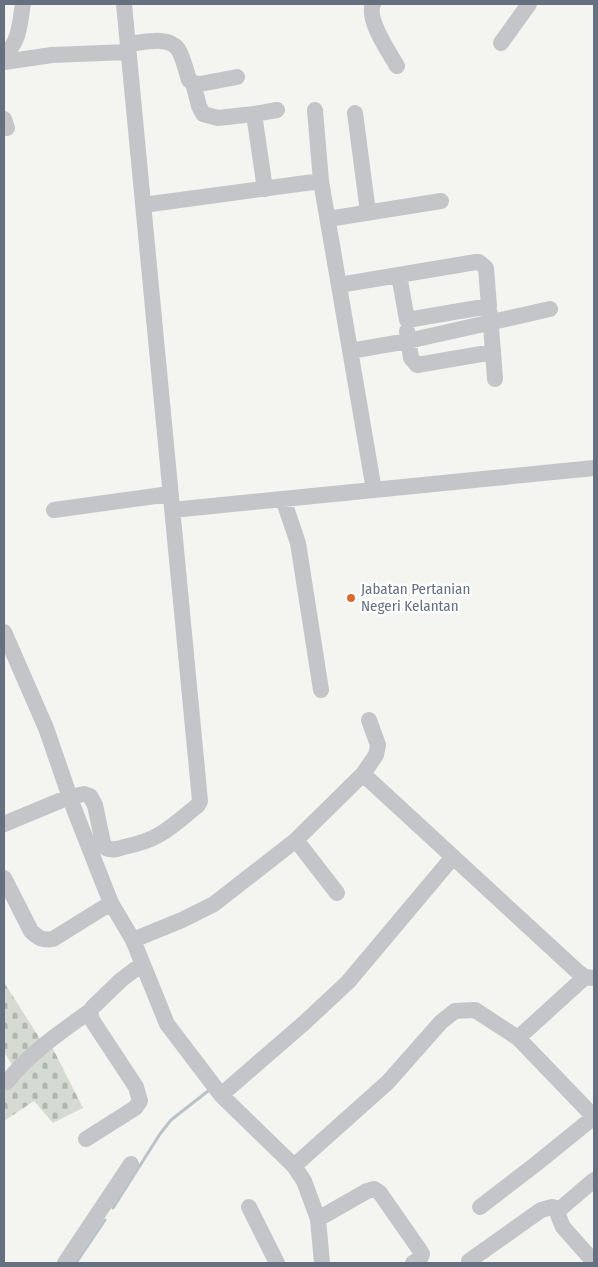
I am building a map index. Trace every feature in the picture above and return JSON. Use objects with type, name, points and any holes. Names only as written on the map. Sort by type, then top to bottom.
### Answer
[{"type":"street","points":[[4,53],[15,42],[23,4]]},
{"type":"street","points":[[4,824],[70,797],[84,794],[92,800],[103,843],[109,850],[142,844],[155,838],[199,803],[124,4]]},
{"type":"street","points":[[374,4],[371,15],[397,66]]},
{"type":"street","points":[[501,43],[529,4]]},
{"type":"street","points":[[4,62],[52,55],[128,48],[164,41],[172,43],[178,49],[189,80],[193,83],[200,84],[237,77]]},
{"type":"street","points":[[193,83],[198,106],[204,114],[218,118],[277,110]]},
{"type":"street","points":[[315,110],[321,181],[374,490]]},
{"type":"street","points":[[355,113],[368,212]]},
{"type":"street","points":[[254,114],[265,189]]},
{"type":"street","points":[[143,206],[321,181]]},
{"type":"street","points":[[328,219],[441,201]]},
{"type":"street","points":[[339,285],[479,262],[486,268],[495,379]]},
{"type":"street","points":[[399,275],[411,358],[417,365],[493,352]]},
{"type":"street","points":[[407,320],[550,309]]},
{"type":"street","points":[[350,351],[408,341],[490,314]]},
{"type":"street","points":[[54,510],[171,502],[283,499],[594,468]]},
{"type":"street","points":[[283,499],[298,543],[321,690]]},
{"type":"street","points":[[4,632],[46,728],[70,797],[111,903],[134,940],[167,1024],[221,1095],[294,1166],[304,1182],[318,1219],[322,1263]]},
{"type":"street","points":[[134,940],[214,904],[296,840],[363,774],[378,745],[369,720]]},
{"type":"street","points":[[363,774],[578,972],[590,977],[518,1038]]},
{"type":"street","points":[[296,840],[337,893]]},
{"type":"street","points":[[221,1095],[348,982],[453,857]]},
{"type":"street","points":[[4,878],[31,931],[36,937],[45,941],[53,939],[111,903]]},
{"type":"street","points":[[7,1082],[15,1070],[44,1045],[90,1011],[122,980],[142,964]]},
{"type":"street","points":[[294,1166],[388,1082],[441,1022],[455,1011],[475,1010],[518,1038],[594,1117],[480,1207]]},
{"type":"street","points":[[86,1139],[135,1108],[140,1101],[136,1087],[92,1020],[90,1011]]},
{"type":"street","points":[[65,1263],[131,1164]]},
{"type":"street","points":[[594,1180],[560,1209],[558,1215],[563,1227],[594,1262]]},
{"type":"street","points":[[318,1219],[367,1191],[374,1189],[380,1193],[422,1254],[420,1259],[413,1263]]},
{"type":"street","points":[[249,1207],[277,1263]]},
{"type":"street","points":[[468,1261],[541,1210],[552,1207],[560,1209]]},
{"type":"green space","points":[[5,984],[46,1048],[51,1045],[83,1108],[53,1123],[34,1101],[4,1121],[4,1073],[13,1066],[4,1052]]},
{"type":"waterway","points":[[113,1208],[171,1120],[208,1091]]},
{"type":"waterway","points":[[76,1263],[105,1220]]},
{"type":"place","name":"Jabatan Pertanian Negeri Kelantan","points":[[351,598]]}]
